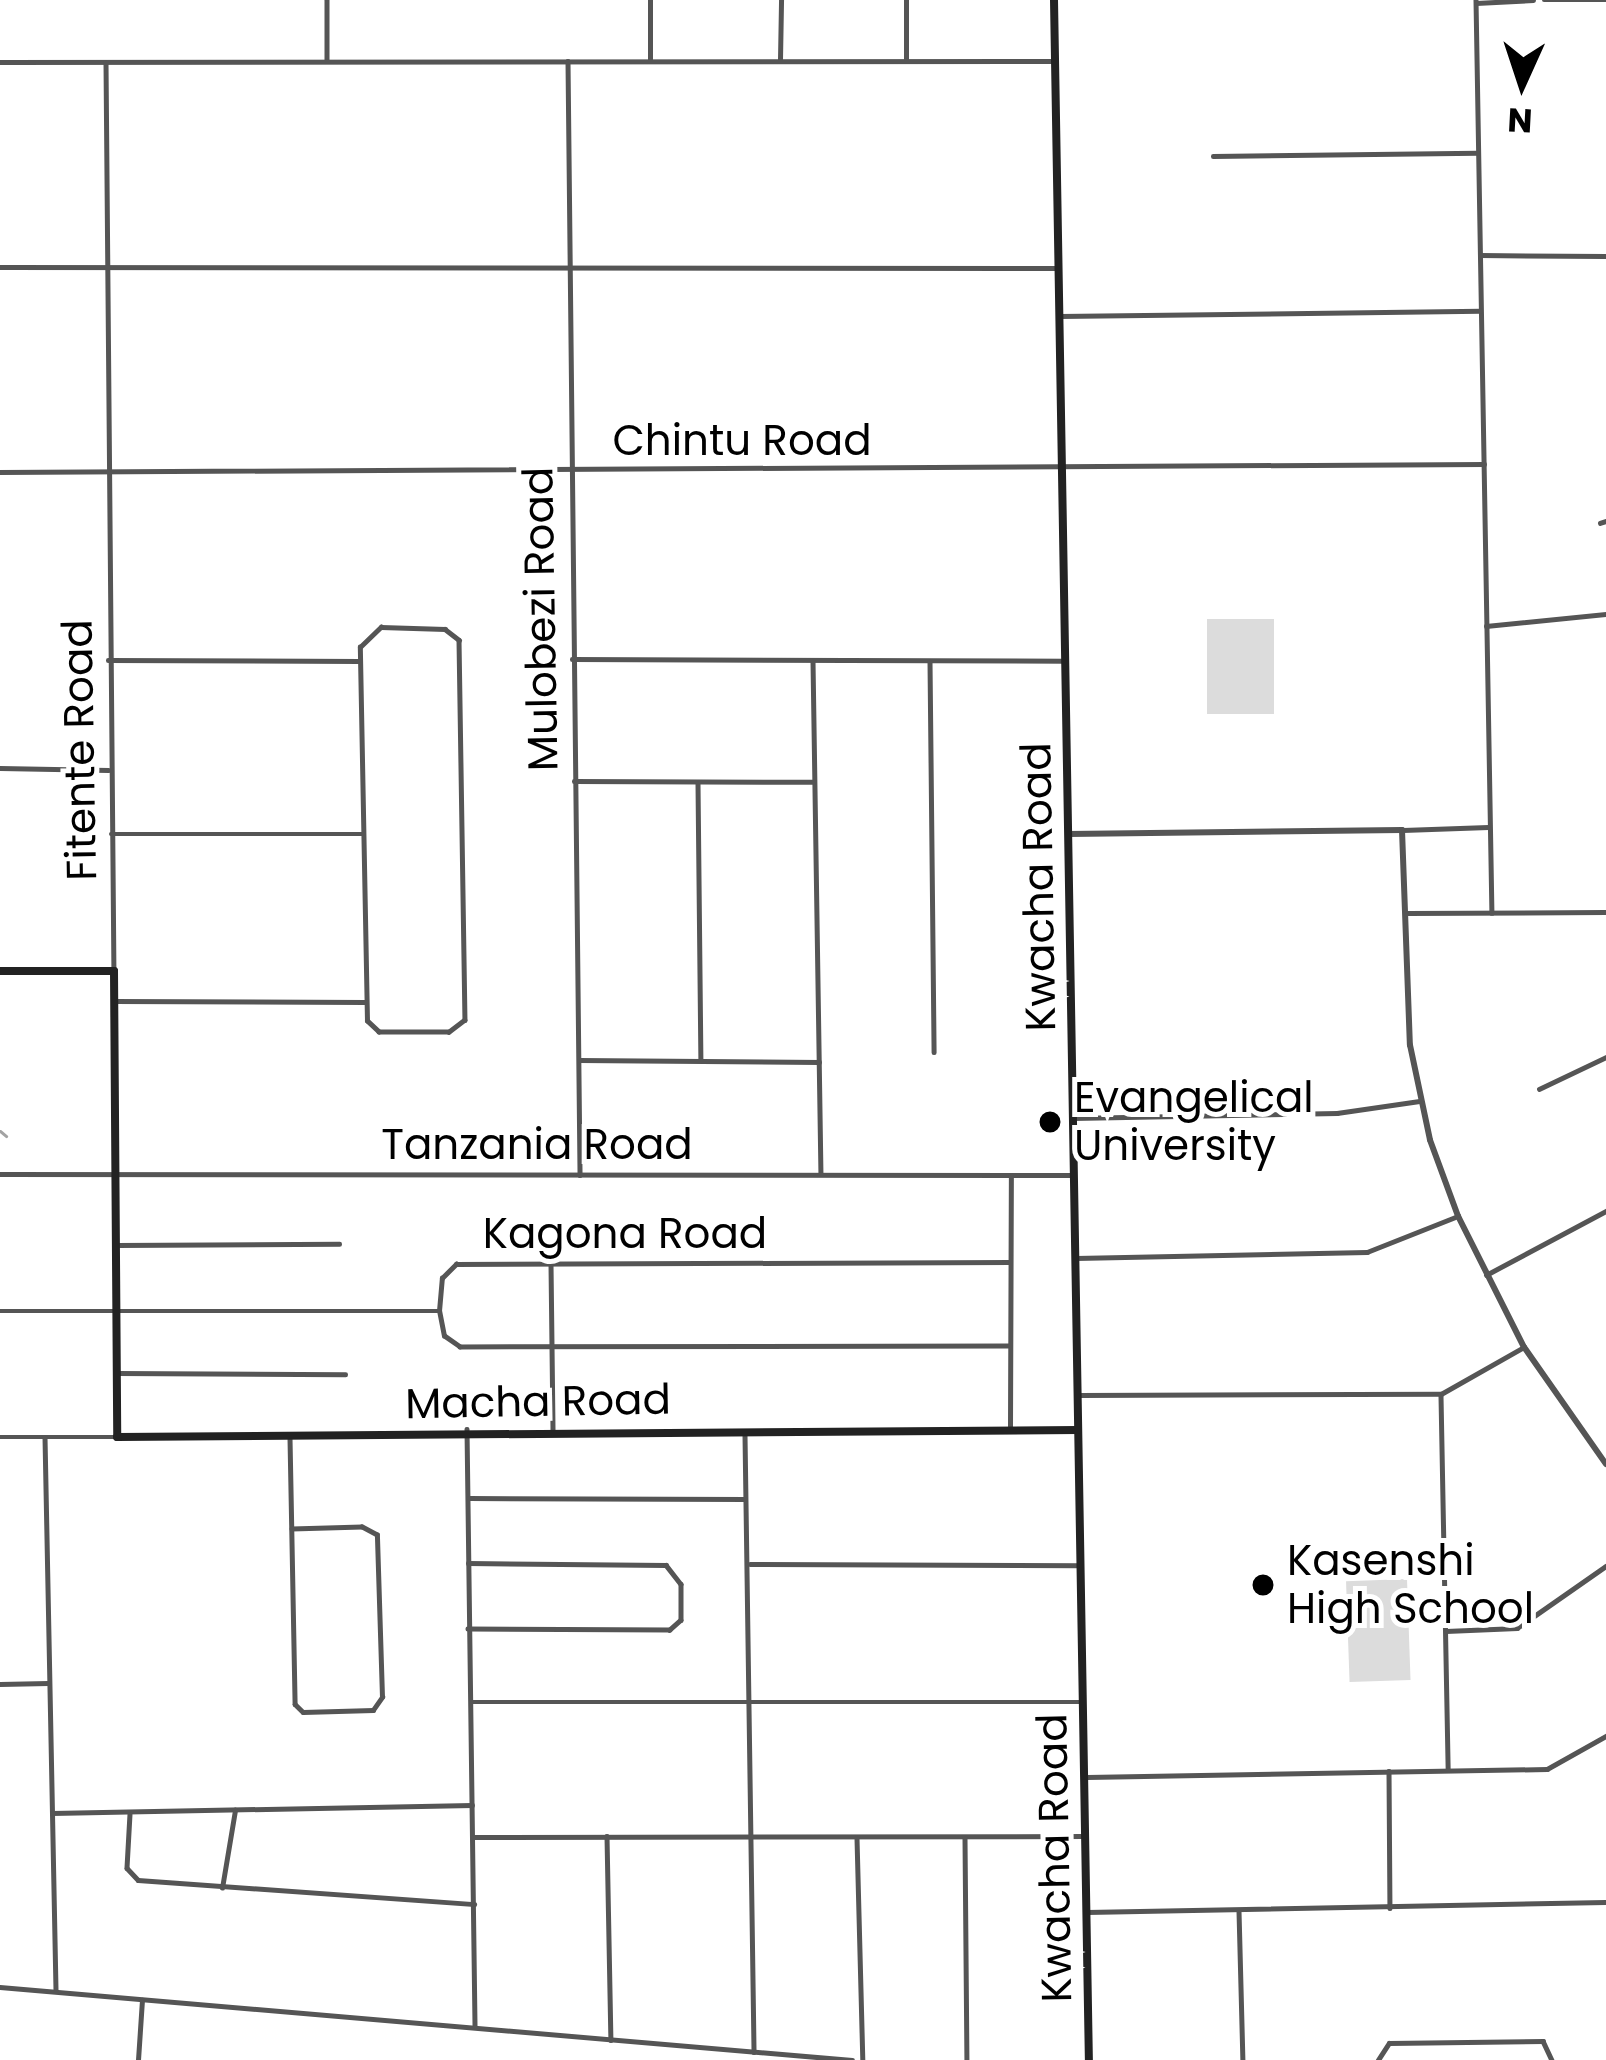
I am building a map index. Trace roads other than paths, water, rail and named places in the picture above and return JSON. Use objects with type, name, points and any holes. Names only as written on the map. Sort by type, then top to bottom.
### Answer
[{"type":"main road","name":"Kwacha Road","points":[[1054,0],[1090,2060]]},
{"type":"main road","points":[[0,971],[114,971]]},
{"type":"main road","name":"Fitente Road","points":[[114,971],[116,1437]]},
{"type":"main road","name":"Macha Road","points":[[116,1437],[290,1438],[466,1430],[1078,1430]]},
{"type":"street","points":[[326,0],[327,61]]},
{"type":"street","points":[[650,0],[650,61]]},
{"type":"street","points":[[780,62],[781,0]]},
{"type":"street","points":[[906,0],[906,61]]},
{"type":"street","points":[[1492,913],[1476,1],[1533,0]]},
{"type":"street","points":[[1544,0],[1606,0]]},
{"type":"street","name":"Mulobezi Road","points":[[568,61],[568,470],[580,1175]]},
{"type":"street","points":[[0,62],[1054,61]]},
{"type":"street","name":"Fitente Road","points":[[106,62],[105,471],[114,971]]},
{"type":"street","points":[[1213,156],[1477,153]]},
{"type":"street","points":[[1480,255],[1606,256]]},
{"type":"street","points":[[0,267],[1058,268]]},
{"type":"street","points":[[1058,316],[1480,311]]},
{"type":"street","name":"Chintu Road","points":[[0,472],[1062,471],[1484,464]]},
{"type":"street","points":[[1486,626],[1606,614]]},
{"type":"street","points":[[381,627],[445,628],[459,640],[465,1020],[449,1032],[379,1032],[367,1021],[359,661],[362,638],[381,627]]},
{"type":"street","points":[[572,659],[1064,661]]},
{"type":"street","points":[[108,660],[359,661]]},
{"type":"street","points":[[813,661],[821,1174]]},
{"type":"street","points":[[930,661],[934,1052]]},
{"type":"street","points":[[0,768],[109,770]]},
{"type":"street","points":[[574,781],[813,782]]},
{"type":"street","points":[[698,783],[701,1059]]},
{"type":"street","points":[[1069,834],[1488,827]]},
{"type":"street","points":[[1402,830],[1419,1100],[1458,1216],[1486,1275],[1524,1347],[1606,1464]]},
{"type":"street","points":[[111,834],[362,834]]},
{"type":"street","points":[[1404,913],[1606,912]]},
{"type":"street","points":[[114,1001],[364,1002]]},
{"type":"street","points":[[1539,1089],[1606,1057]]},
{"type":"street","points":[[578,1060],[819,1062]]},
{"type":"street","points":[[1073,1118],[1337,1113],[1419,1100]]},
{"type":"street","name":"Tanzania Road","points":[[0,1174],[1073,1175]]},
{"type":"street","points":[[1010,1429],[1011,1176]]},
{"type":"street","points":[[1486,1275],[1606,1211]]},
{"type":"street","points":[[1076,1258],[1367,1252],[1458,1216]]},
{"type":"street","points":[[117,1245],[339,1244]]},
{"type":"street","name":"Kagona Road","points":[[439,1311],[442,1278],[456,1264],[1010,1262]]},
{"type":"street","points":[[551,1264],[553,1430]]},
{"type":"street","points":[[0,1311],[439,1311],[444,1336],[460,1347],[1009,1346]]},
{"type":"street","points":[[1077,1396],[1441,1394],[1524,1347]]},
{"type":"street","points":[[117,1373],[345,1374]]},
{"type":"street","points":[[1441,1394],[1448,1768]]},
{"type":"street","points":[[466,1430],[475,2027]]},
{"type":"street","points":[[745,1430],[754,2051]]},
{"type":"street","name":"Macha Road","points":[[0,1437],[116,1437]]},
{"type":"street","points":[[45,1437],[56,1991]]},
{"type":"street","points":[[290,1438],[295,1705],[303,1712],[378,1707],[377,1535],[362,1527],[292,1528]]},
{"type":"street","points":[[468,1498],[746,1499]]},
{"type":"street","points":[[468,1563],[665,1565],[681,1583],[681,1620],[670,1630],[468,1629]]},
{"type":"street","points":[[748,1564],[1080,1565]]},
{"type":"street","points":[[1446,1631],[1517,1628],[1606,1566]]},
{"type":"street","points":[[0,1684],[50,1683]]},
{"type":"street","points":[[471,1702],[1082,1702]]},
{"type":"street","points":[[1084,1777],[1547,1769],[1606,1736]]},
{"type":"street","points":[[1389,1771],[1390,1908]]},
{"type":"street","points":[[52,1813],[472,1805]]},
{"type":"street","points":[[222,1888],[236,1810]]},
{"type":"street","points":[[130,1811],[130,1876],[222,1888],[474,1904]]},
{"type":"street","points":[[857,1835],[862,2060]]},
{"type":"street","points":[[607,1836],[611,2040]]},
{"type":"street","points":[[964,1836],[968,2060]]},
{"type":"street","points":[[473,1837],[1085,1836]]},
{"type":"street","points":[[1087,1912],[1606,1902]]},
{"type":"street","points":[[1239,1911],[1243,2060]]},
{"type":"street","points":[[0,1987],[852,2060]]},
{"type":"street","points":[[138,2060],[142,1999]]},
{"type":"street","points":[[1378,2060],[1389,2043],[1543,2041],[1552,2060]]},
{"type":"waterway","points":[[0,1131],[6,1136]]},
{"type":"place","name":"Evangelical University","points":[[1050,1122]]},
{"type":"place","name":"Kasenshi High School","points":[[1263,1585]]}]
